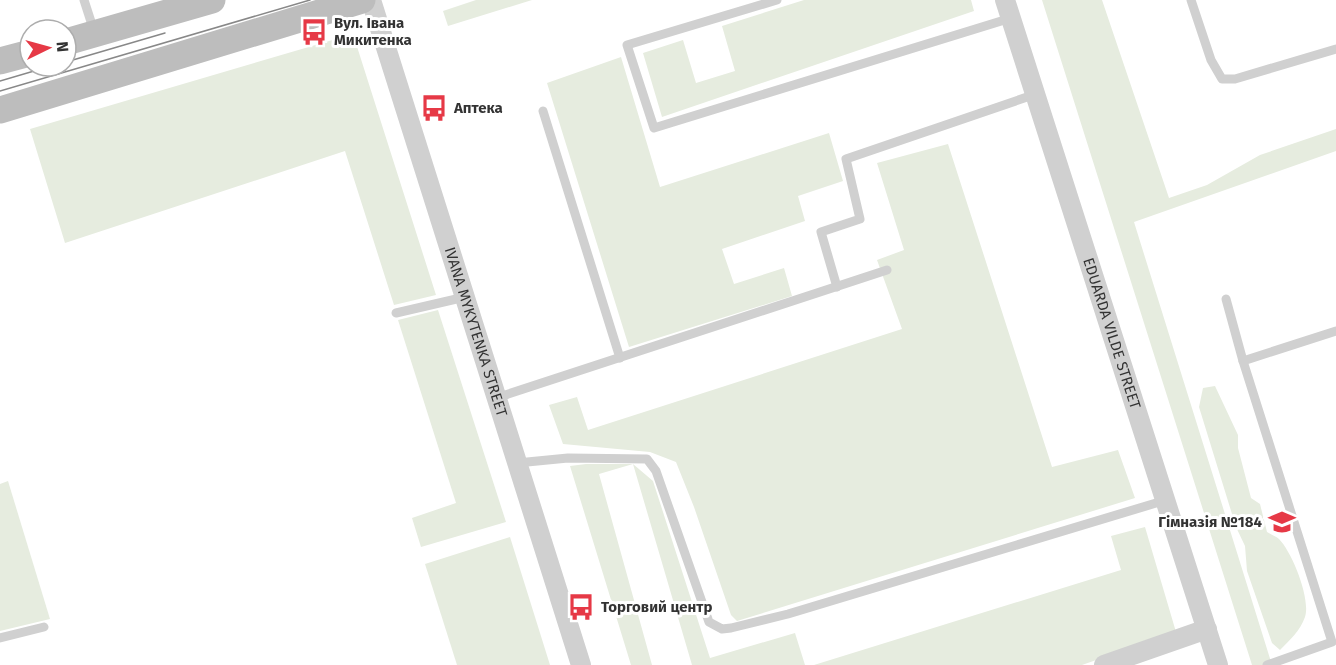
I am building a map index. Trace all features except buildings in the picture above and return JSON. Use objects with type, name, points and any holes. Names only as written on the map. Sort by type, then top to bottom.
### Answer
[{"type":"street","points":[[78,38],[168,7],[212,0]]},
{"type":"street","points":[[0,110],[362,0]]},
{"type":"street","name":"IVANA MYKYTENKA STREET","points":[[371,0],[581,665]]},
{"type":"street","name":"EDUARDA VILDE STREET","points":[[1008,9],[1218,665]]},
{"type":"street","points":[[0,62],[18,57]]},
{"type":"street","points":[[1104,665],[1207,629]]},
{"type":"lane","points":[[84,0],[95,33]]},
{"type":"lane","points":[[777,0],[627,45],[654,128],[1008,9]]},
{"type":"lane","points":[[1191,0],[1211,60],[1222,79],[1235,80],[1336,49]]},
{"type":"lane","points":[[837,287],[821,232],[860,219],[846,159],[1036,94]]},
{"type":"lane","points":[[543,111],[620,358]]},
{"type":"lane","points":[[496,398],[887,270]]},
{"type":"lane","points":[[396,312],[465,297]]},
{"type":"lane","points":[[1226,299],[1243,361],[1332,642],[1267,665]]},
{"type":"lane","points":[[1243,361],[1336,331]]},
{"type":"lane","points":[[517,464],[568,458],[647,459],[656,471],[710,622],[722,629],[788,614],[1166,500]]},
{"type":"lane","points":[[0,638],[44,627]]},
{"type":"shaded area","points":[[476,0],[532,0],[448,26],[443,11]]},
{"type":"shaded area","points":[[804,0],[971,0],[974,11],[662,117],[643,53],[683,40],[696,83],[735,71],[722,26]]},
{"type":"shaded area","points":[[1042,0],[1102,0],[1169,198],[1207,185],[1260,155],[1336,129],[1336,151],[1134,222],[1272,665],[1252,665]]},
{"type":"shaded area","points":[[353,34],[436,295],[394,305],[345,151],[65,243],[30,129]]},
{"type":"shaded area","points":[[621,57],[660,187],[829,133],[843,181],[798,196],[805,221],[722,249],[734,284],[784,268],[792,296],[629,347],[547,83]]},
{"type":"shaded area","points":[[948,144],[1052,467],[1118,450],[1135,498],[737,621],[731,615],[676,462],[650,452],[563,444],[549,405],[577,397],[588,430],[902,329],[877,260],[904,250],[877,163]]},
{"type":"shaded area","points":[[438,310],[506,522],[421,547],[412,518],[456,503],[398,320]]},
{"type":"shaded area","points":[[1215,386],[1238,435],[1238,448],[1251,498],[1260,504],[1267,532],[1284,545],[1303,588],[1305,617],[1298,631],[1280,650],[1272,643],[1247,571],[1245,546],[1236,527],[1199,407],[1203,388]]},
{"type":"shaded area","points":[[633,464],[599,474],[652,665],[631,665],[570,466]]},
{"type":"shaded area","points":[[633,464],[653,481],[710,658],[795,633],[805,665],[692,665]]},
{"type":"shaded area","points":[[8,481],[50,619],[0,631],[0,484]]},
{"type":"shaded area","points":[[1145,527],[1176,632],[1082,665],[814,665],[1121,570],[1111,536]]},
{"type":"shaded area","points":[[510,537],[550,665],[457,665],[425,564]]},
{"type":"tram line","points":[[0,91],[310,0]]},
{"type":"tram line","points":[[78,58],[165,33]]},
{"type":"tram line","points":[[0,81],[18,76]]},
{"type":"place","name":"Вул. Івана Микитенка","points":[[314,32]]},
{"type":"place","name":"Аптека","points":[[434,108]]},
{"type":"place","name":"Гімназія №184","points":[[1282,522]]},
{"type":"place","name":"Торговий центр","points":[[581,607]]}]
